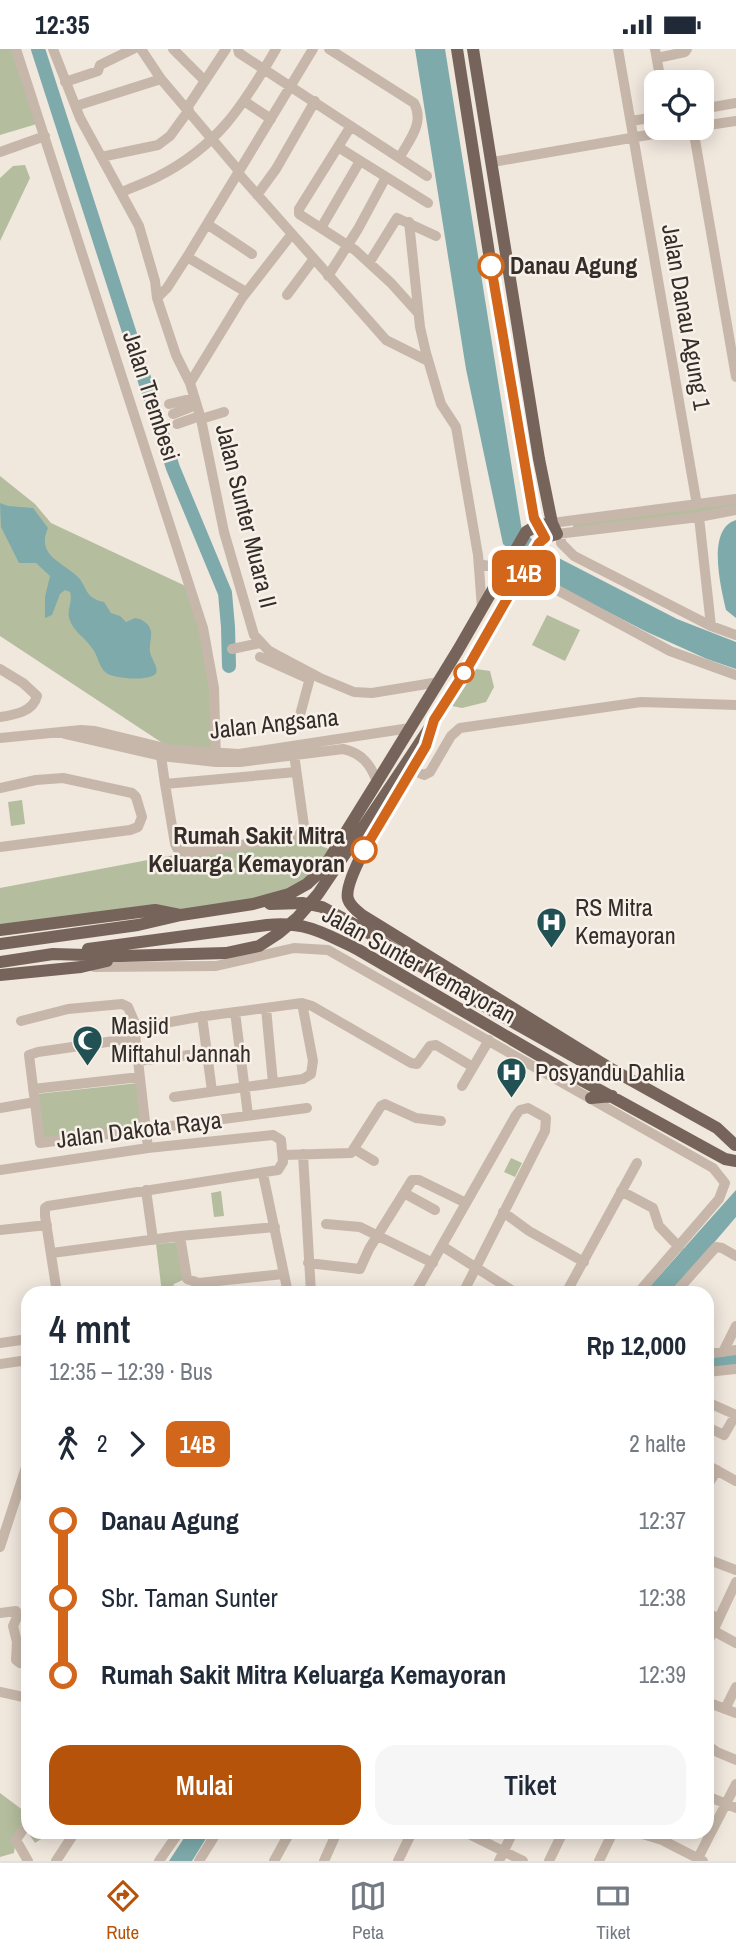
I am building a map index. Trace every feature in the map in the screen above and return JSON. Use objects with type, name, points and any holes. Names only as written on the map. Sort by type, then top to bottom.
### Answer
[{"type":"main road","points":[[0,944],[138,925],[181,915],[253,904],[289,894],[307,884],[323,869],[439,682],[506,565],[531,529],[457,49]]},
{"type":"main road","points":[[0,962],[53,954],[135,956],[226,953],[258,946],[279,933],[298,917],[318,894],[420,742],[526,569],[551,536],[473,49]]},
{"type":"main road","points":[[531,529],[551,536]]},
{"type":"main road","points":[[434,720],[426,746],[357,863],[347,891],[348,900],[362,915],[496,997],[611,1073],[717,1128],[735,1146]]},
{"type":"main road","points":[[334,851],[335,858],[343,866],[351,867],[357,863]]},
{"type":"main road","name":"Jalan Sunter Kemayoran","points":[[253,904],[303,903],[321,907],[479,1003],[611,1073],[735,1146]]},
{"type":"main road","points":[[320,930],[341,918],[353,907]]},
{"type":"main road","points":[[0,930],[155,910],[181,915]]},
{"type":"main road","name":"Jalan Sunter Kemayoran","points":[[53,954],[267,925],[288,923],[310,926],[416,985],[464,1019],[612,1096],[725,1159],[736,1161]]},
{"type":"main road","points":[[382,927],[384,943]]},
{"type":"main road","points":[[0,975],[81,967],[121,956]]},
{"type":"main road","points":[[416,985],[424,970]]},
{"type":"main road","points":[[479,1003],[496,997]]},
{"type":"main road","points":[[591,1098],[612,1096]]},
{"type":"main road","points":[[669,1128],[677,1113]]},
{"type":"street","name":"Jalan Trembesi","points":[[16,49],[203,628],[214,688],[216,758]]},
{"type":"street","name":"Jalan Sunter Muara II","points":[[53,49],[76,106],[139,226],[155,281],[157,298],[198,409],[224,532],[254,635],[276,655],[310,676],[354,692],[372,693],[439,682]]},
{"type":"street","points":[[65,82],[98,71],[100,65],[133,49]]},
{"type":"street","points":[[141,49],[161,79],[313,260],[387,340],[428,361]]},
{"type":"street","points":[[101,157],[158,145],[167,139],[226,49]]},
{"type":"street","points":[[238,49],[239,53],[427,176]]},
{"type":"street","points":[[122,192],[156,178],[213,140],[228,125],[276,49]]},
{"type":"street","points":[[157,298],[167,288],[187,257],[313,49]]},
{"type":"street","points":[[329,49],[414,103],[419,123],[400,157]]},
{"type":"street","name":"Jalan Danau Agung 1","points":[[618,49],[631,121],[639,136],[698,511],[711,627]]},
{"type":"street","points":[[656,53],[685,52],[687,49]]},
{"type":"street","points":[[179,51],[205,81]]},
{"type":"street","points":[[76,106],[161,79]]},
{"type":"street","points":[[244,101],[271,119]]},
{"type":"street","points":[[257,195],[276,169],[315,101]]},
{"type":"street","points":[[714,107],[736,103]]},
{"type":"street","points":[[631,121],[644,119]]},
{"type":"street","points":[[714,124],[736,121]]},
{"type":"street","points":[[351,126],[299,209],[301,217],[348,245],[419,313]]},
{"type":"street","points":[[493,162],[644,135]]},
{"type":"street","points":[[0,152],[45,136]]},
{"type":"street","points":[[692,140],[736,377]]},
{"type":"street","points":[[338,147],[428,203]]},
{"type":"street","points":[[321,228],[360,161]]},
{"type":"street","points":[[328,276],[386,177]]},
{"type":"street","points":[[369,263],[397,218],[436,236]]},
{"type":"street","points":[[408,222],[428,361],[443,410],[456,427],[479,564],[482,608]]},
{"type":"street","points":[[207,224],[251,254]]},
{"type":"street","points":[[190,383],[246,292],[291,235]]},
{"type":"street","points":[[187,257],[246,292]]},
{"type":"street","points":[[287,295],[313,260]]},
{"type":"street","points":[[198,409],[173,414],[198,409],[224,412]]},
{"type":"street","points":[[551,536],[698,511],[736,499]]},
{"type":"street","points":[[698,511],[736,510]]},
{"type":"street","points":[[551,536],[574,557],[711,627],[736,635]]},
{"type":"street","points":[[479,564],[506,565]]},
{"type":"street","points":[[526,569],[670,651],[736,675]]},
{"type":"street","points":[[232,649],[260,643]]},
{"type":"street","points":[[260,657],[310,676],[300,715]]},
{"type":"street","points":[[0,669],[23,683],[37,696],[30,709],[0,717]]},
{"type":"street","points":[[412,770],[424,775],[430,772],[451,736],[460,728],[641,702],[736,705]]},
{"type":"street","name":"Jalan Angsana","points":[[61,732],[161,756],[216,758],[410,728]]},
{"type":"street","name":"Jalan Angsana","points":[[0,738],[94,731],[173,750],[240,762],[337,749],[347,750],[367,761],[377,782]]},
{"type":"street","points":[[161,756],[175,844],[178,850],[190,852],[298,837],[304,826],[294,754]]},
{"type":"street","points":[[165,784],[296,772]]},
{"type":"street","points":[[0,788],[36,780],[63,778],[132,793],[142,817],[138,827],[130,830],[0,847]]},
{"type":"street","points":[[81,967],[216,965],[294,948],[328,950],[464,1019],[489,1040],[713,1168],[723,1179],[725,1186],[719,1199],[644,1286]]},
{"type":"street","points":[[174,1097],[303,1079],[311,1074],[313,1069],[302,1003]]},
{"type":"street","points":[[307,1108],[42,1144],[38,1142],[28,1058],[32,1053],[136,1033],[202,1016],[302,1003],[312,1006],[411,1063],[417,1064],[430,1046],[436,1045],[473,1067]]},
{"type":"street","points":[[21,1021],[68,1009],[122,1004],[128,1007],[136,1033],[148,1148]]},
{"type":"street","points":[[266,1008],[274,1083]]},
{"type":"street","points":[[235,1012],[248,1115]]},
{"type":"street","points":[[202,1016],[212,1091]]},
{"type":"street","points":[[462,1086],[489,1040]]},
{"type":"street","points":[[138,1061],[206,1053]]},
{"type":"street","points":[[33,1089],[140,1077]]},
{"type":"street","points":[[0,1108],[35,1102]]},
{"type":"street","points":[[56,1286],[45,1208],[52,1204],[263,1174],[278,1170],[284,1155],[352,1153],[385,1104],[416,1118],[441,1121]]},
{"type":"street","points":[[419,1286],[516,1115],[520,1110],[528,1108],[546,1118],[546,1126],[467,1286]]},
{"type":"street","name":"Jalan Dakota Raya","points":[[0,1170],[148,1148],[273,1135],[281,1140],[284,1155]]},
{"type":"street","points":[[354,1149],[374,1161]]},
{"type":"street","points":[[303,1154],[310,1286]]},
{"type":"street","points":[[570,1286],[636,1163]]},
{"type":"street","points":[[263,1174],[286,1286]]},
{"type":"street","points":[[308,1263],[330,1264],[357,1270],[412,1180],[416,1179],[466,1203]]},
{"type":"street","points":[[146,1190],[153,1240]]},
{"type":"street","points":[[621,1191],[653,1208],[659,1227],[679,1247]]},
{"type":"street","points":[[404,1193],[435,1210]]},
{"type":"street","points":[[503,1212],[528,1231],[584,1262]]},
{"type":"street","points":[[326,1224],[360,1227],[433,1263]]},
{"type":"street","points":[[0,1230],[47,1225]]},
{"type":"street","points":[[52,1253],[275,1227]]},
{"type":"street","points":[[180,1236],[187,1279],[195,1286]]},
{"type":"street","points":[[442,1246],[506,1286]]},
{"type":"street","points":[[681,1286],[716,1247],[736,1256]]},
{"type":"street","points":[[209,1286],[283,1274]]},
{"type":"street","points":[[723,1352],[736,1326]]},
{"type":"street","points":[[0,1343],[21,1340]]},
{"type":"street","points":[[714,1353],[736,1350]]},
{"type":"street","points":[[0,1364],[21,1361]]},
{"type":"street","points":[[714,1371],[736,1369]]},
{"type":"street","points":[[714,1405],[736,1415],[724,1435],[714,1430]]},
{"type":"street","points":[[714,1468],[736,1480]]},
{"type":"street","points":[[0,1547],[21,1483]]},
{"type":"street","points":[[16,1498],[21,1499]]},
{"type":"street","points":[[714,1562],[736,1570]]},
{"type":"street","points":[[736,1582],[714,1631],[736,1643]]},
{"type":"street","points":[[0,1613],[16,1611],[18,1615],[13,1626],[17,1642],[16,1660],[21,1663]]},
{"type":"street","points":[[714,1616],[718,1618]]},
{"type":"street","points":[[726,1709],[736,1687]]},
{"type":"street","points":[[0,1692],[21,1696]]},
{"type":"street","points":[[714,1705],[736,1713]]},
{"type":"street","points":[[714,1750],[736,1760]]},
{"type":"street","points":[[714,1831],[736,1784]]},
{"type":"street","points":[[714,1799],[736,1808]]},
{"type":"street","points":[[21,1832],[16,1840],[27,1861]]},
{"type":"street","points":[[56,1861],[70,1839]]},
{"type":"street","points":[[159,1861],[174,1839]]},
{"type":"street","points":[[199,1861],[213,1839]]},
{"type":"street","points":[[274,1861],[286,1839]]},
{"type":"street","points":[[324,1861],[334,1839]]},
{"type":"street","points":[[398,1861],[409,1839]]},
{"type":"street","points":[[474,1839],[500,1857],[523,1861]]},
{"type":"street","points":[[500,1857],[509,1839]]},
{"type":"street","points":[[549,1861],[560,1839]]},
{"type":"street","points":[[598,1861],[609,1839]]},
{"type":"street","points":[[659,1839],[701,1860],[710,1839]]},
{"type":"green space","points":[[0,49],[16,49],[40,123],[0,135]]},
{"type":"green space","points":[[25,165],[30,178],[0,241],[0,178],[13,166]]},
{"type":"green space","points":[[0,476],[35,504],[51,523],[192,589],[203,628],[216,754],[173,750],[0,636]]},
{"type":"green space","points":[[736,498],[736,509],[575,531],[571,521]]},
{"type":"green space","points":[[547,615],[580,630],[565,661],[532,645]]},
{"type":"green space","points":[[469,668],[490,671],[494,687],[486,702],[462,708],[452,706],[450,698]]},
{"type":"green space","points":[[22,800],[25,824],[11,826],[8,802]]},
{"type":"green space","points":[[298,837],[334,851],[289,894],[181,915],[155,910],[0,930],[0,888],[190,852]]},
{"type":"green space","points":[[138,1083],[143,1129],[42,1140],[37,1094]]},
{"type":"green space","points":[[511,1158],[522,1163],[515,1177],[504,1172]]},
{"type":"green space","points":[[221,1191],[224,1216],[214,1217],[211,1193]]},
{"type":"green space","points":[[178,1242],[185,1279],[173,1286],[161,1286],[156,1244]]},
{"type":"green space","points":[[0,1793],[21,1809],[21,1830],[17,1829],[14,1853],[0,1857]]},
{"type":"water","points":[[415,49],[445,49],[522,531],[549,553],[677,619],[736,642],[736,669],[647,632],[565,590],[538,573],[503,544],[466,369]]},
{"type":"water","points":[[0,503],[33,508],[48,528],[45,545],[52,557],[77,576],[90,595],[104,602],[111,613],[126,622],[135,618],[147,624],[151,631],[150,652],[156,668],[153,676],[131,679],[105,672],[94,651],[71,623],[70,592],[65,590],[60,594],[52,615],[45,618],[45,597],[50,576],[36,563],[19,563],[1,527]]},
{"type":"water","points":[[736,520],[736,618],[726,610],[721,588],[718,547],[727,526]]},
{"type":"water","points":[[736,1190],[736,1217],[677,1286],[650,1286]]},
{"type":"water","points":[[736,1352],[736,1365],[714,1368],[714,1354]]},
{"type":"water","points":[[183,1839],[206,1839],[192,1861],[169,1861]]},
{"type":"waterway","points":[[38,49],[173,468],[225,593],[229,666]]},
{"type":"bus line","name":"14B","points":[[364,850],[426,746],[434,720],[468,667],[539,543],[545,538],[536,526],[534,518],[491,266]]},
{"type":"place","name":"Danau Agung","points":[[491,266]]},
{"type":"place","name":"Rumah Sakit Mitra Keluarga Kemayoran","points":[[364,850]]},
{"type":"place","name":"RS Mitra Kemayoran","points":[[552,949]]},
{"type":"place","name":"Masjid Miftahul Jannah","points":[[88,1067]]},
{"type":"place","name":"Posyandu Dahlia","points":[[512,1100]]}]
